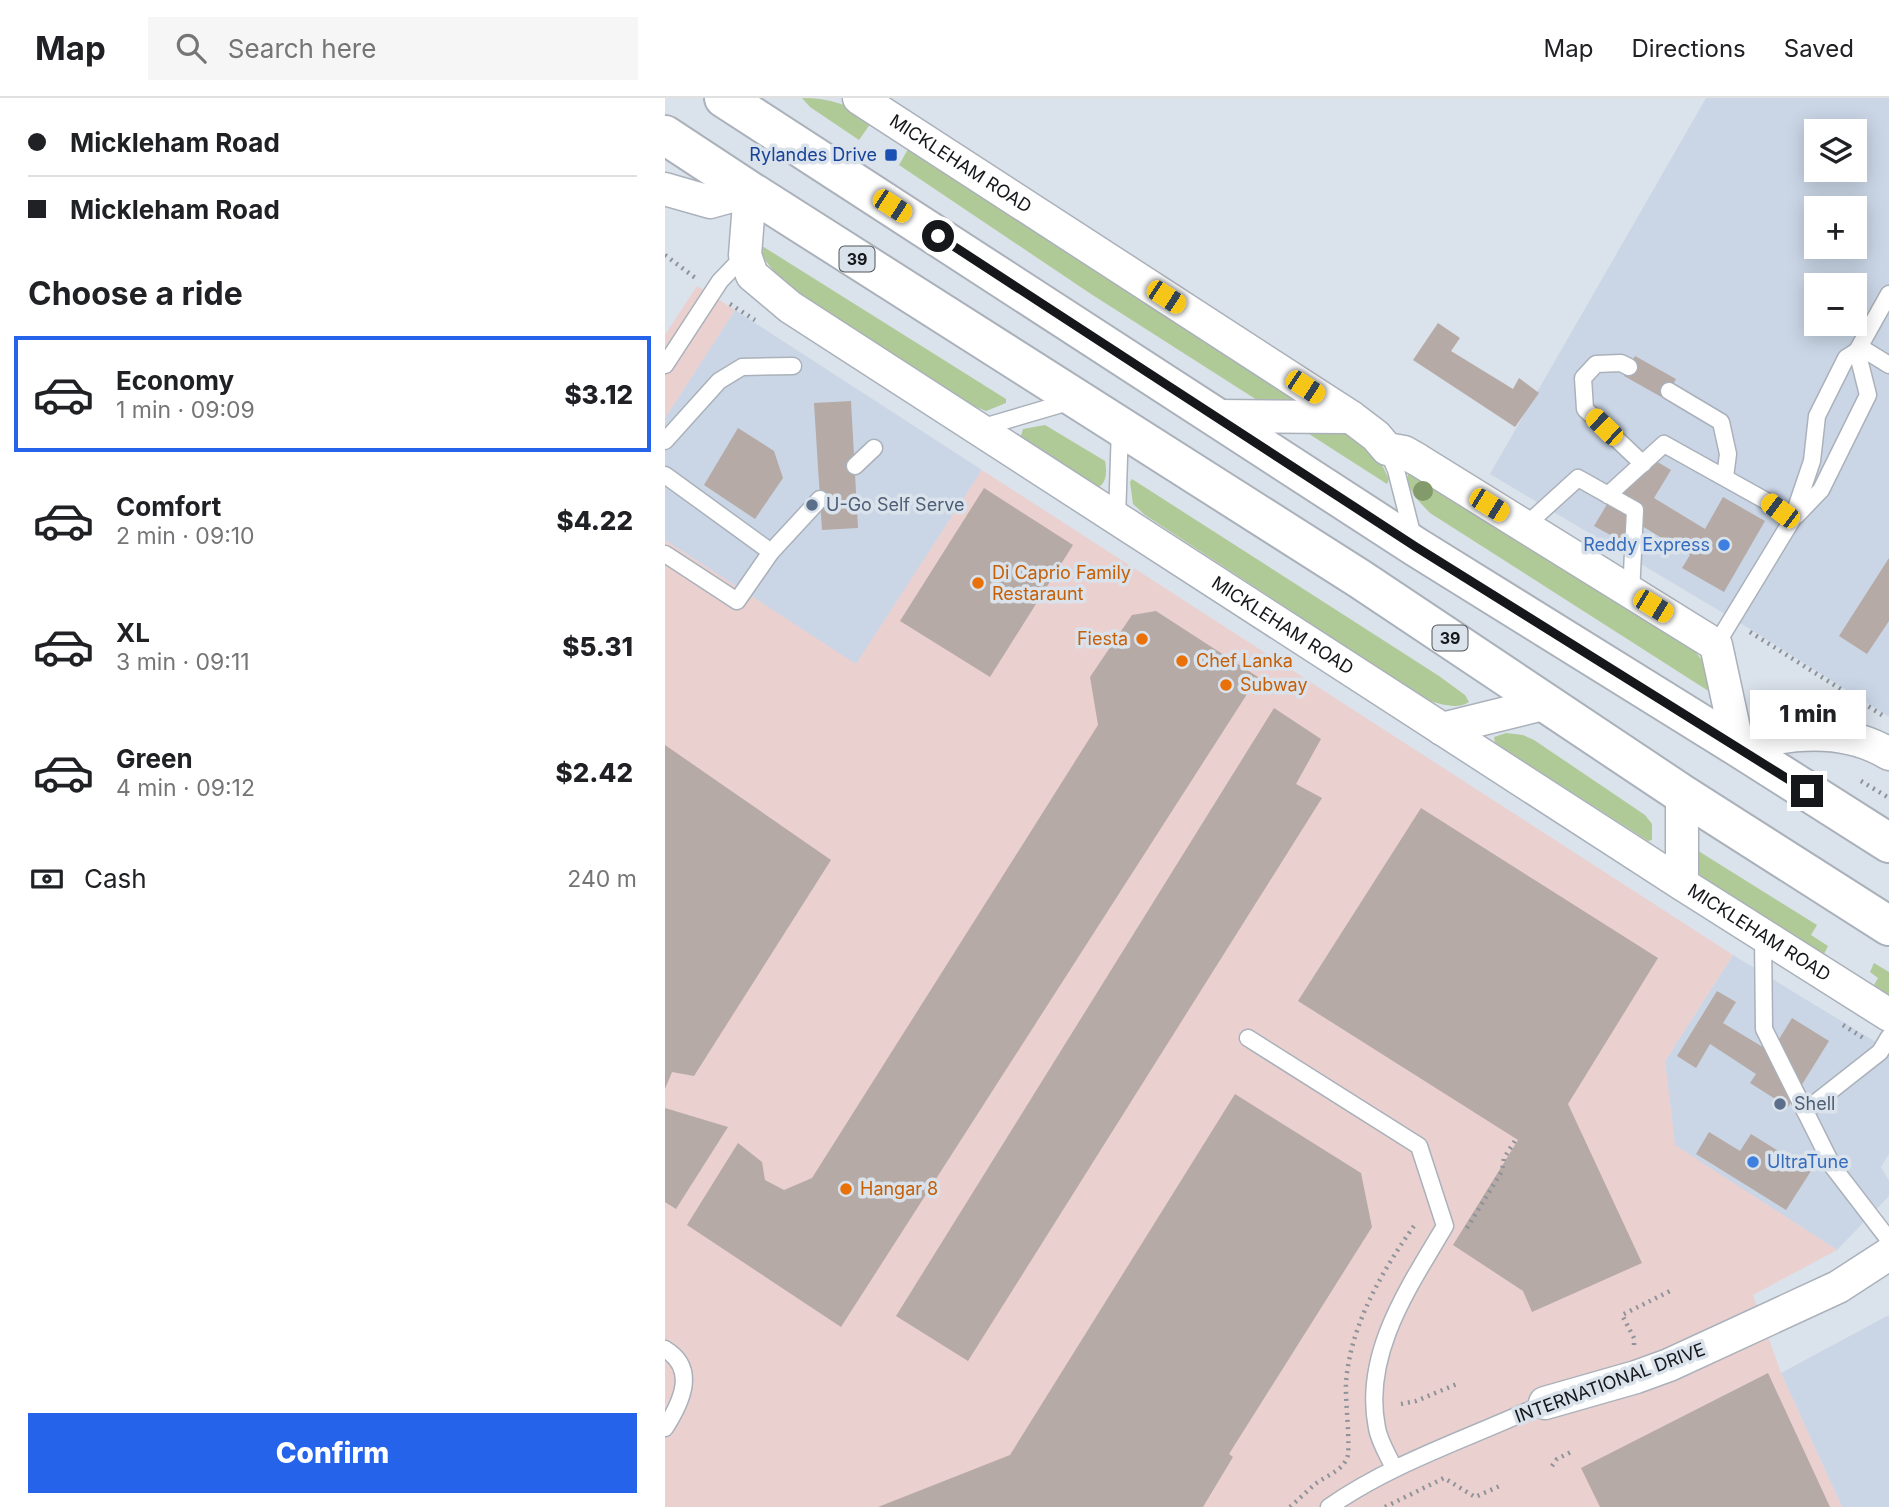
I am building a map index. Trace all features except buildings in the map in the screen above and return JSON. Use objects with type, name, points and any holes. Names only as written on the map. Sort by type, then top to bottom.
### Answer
[{"type":"main road","points":[[724,98],[1416,547],[1889,843]]},
{"type":"main road","name":"39","points":[[665,135],[1360,579],[1682,794],[1889,926]]},
{"type":"street","name":"MICKLEHAM ROAD","points":[[859,98],[1351,417],[1376,436],[1387,449],[1418,460],[1716,645]]},
{"type":"street","points":[[665,189],[710,202],[750,191],[745,255]]},
{"type":"street","name":"MICKLEHAM ROAD","points":[[745,255],[752,275],[790,307],[1441,729],[1889,1015]]},
{"type":"street","points":[[1215,416],[1351,417]]},
{"type":"street","points":[[1716,645],[1738,747],[1793,735],[1837,735],[1866,741],[1889,754]]},
{"type":"street","points":[[1441,729],[1547,703]]},
{"type":"street","points":[[1682,794],[1682,884]]},
{"type":"street","name":"INTERNATIONAL DRIVE","points":[[1545,1403],[1669,1365],[1838,1287],[1889,1254]]},
{"type":"lane","points":[[665,365],[720,281],[745,255]]},
{"type":"lane","points":[[1716,645],[1792,520],[1812,461],[1817,415],[1846,358],[1859,349],[1889,294]]},
{"type":"lane","points":[[1859,349],[1889,365]]},
{"type":"lane","points":[[1792,520],[1821,490],[1868,395],[1859,349]]},
{"type":"lane","points":[[1629,368],[1621,363],[1596,364],[1583,378],[1585,409],[1643,464]]},
{"type":"lane","points":[[665,441],[719,381],[742,367],[793,366]]},
{"type":"lane","points":[[1669,391],[1721,422],[1728,454],[1725,477]]},
{"type":"lane","points":[[978,428],[1078,399]]},
{"type":"lane","points":[[1117,519],[1120,426]]},
{"type":"lane","points":[[1608,495],[1664,444],[1768,502],[1792,520]]},
{"type":"lane","points":[[855,466],[874,448]]},
{"type":"lane","points":[[1387,449],[1396,470],[1416,547]]},
{"type":"lane","points":[[665,475],[771,552]]},
{"type":"lane","points":[[1524,527],[1578,478],[1635,510],[1632,594]]},
{"type":"lane","points":[[665,554],[737,601],[771,552],[820,499]]},
{"type":"lane","points":[[1763,936],[1764,1029],[1833,1167],[1889,1240]]},
{"type":"lane","points":[[1805,1111],[1880,1052],[1889,1037]]},
{"type":"lane","points":[[1248,1038],[1419,1146],[1444,1226],[1392,1319],[1373,1383],[1377,1430],[1394,1468]]},
{"type":"lane","points":[[665,1349],[671,1352],[680,1366],[685,1382],[683,1397],[665,1428]]},
{"type":"lane","name":"INTERNATIONAL DRIVE","points":[[1329,1507],[1394,1468],[1491,1429],[1545,1403]]},
{"type":"path","points":[[1861,781],[1889,799]]},
{"type":"path","points":[[1461,1238],[1502,1171],[1504,1158],[1517,1139]]},
{"type":"path","points":[[1634,1345],[1634,1338],[1622,1315],[1672,1290]]},
{"type":"path","points":[[1401,1404],[1416,1401],[1457,1384]]},
{"type":"path","points":[[1552,1465],[1557,1459],[1573,1451]]},
{"type":"path","points":[[1385,1507],[1444,1478],[1475,1497],[1502,1485]]},
{"type":"shaded area","points":[[1706,98],[1889,98],[1889,717],[1745,626],[1490,474]]},
{"type":"shaded area","points":[[697,286],[735,310],[665,418],[665,335]]},
{"type":"shaded area","name":"U-Go Self Serve","points":[[735,310],[982,470],[856,665],[665,540],[665,418]]},
{"type":"shaded area","points":[[982,470],[1733,955],[1665,1061],[1675,1145],[1837,1250],[1753,1295],[1781,1373],[1842,1507],[665,1507],[665,540],[856,664]]},
{"type":"shaded area","name":"Shell","points":[[1733,955],[1889,1050],[1889,1154],[1881,1167],[1889,1181],[1889,1196],[1837,1250],[1675,1146],[1665,1061]]},
{"type":"shaded area","points":[[1889,1315],[1889,1507],[1842,1507],[1781,1373]]},
{"type":"green space","points":[[802,98],[839,103],[873,120],[859,140],[810,107]]},
{"type":"green space","points":[[911,144],[1307,401],[1271,403],[1257,400],[1091,294],[899,165]]},
{"type":"green space","points":[[759,244],[1006,399],[1006,403],[986,411],[971,405],[783,283],[765,260]]},
{"type":"green space","points":[[1045,425],[1105,461],[1106,476],[1102,485],[1094,485],[1021,436],[1023,429]]},
{"type":"green space","points":[[1313,428],[1361,439],[1382,464],[1389,479],[1387,484],[1306,432]]},
{"type":"green space","points":[[1409,471],[1693,649],[1706,665],[1710,692],[1430,513],[1410,488]]},
{"type":"green space","points":[[1132,479],[1439,676],[1465,695],[1469,702],[1454,706],[1427,700],[1145,515],[1133,504],[1130,482]]},
{"type":"green space","points":[[1506,733],[1523,735],[1534,740],[1645,815],[1652,824],[1652,840],[1648,841],[1495,743],[1494,737]]},
{"type":"green space","points":[[1692,847],[1817,925],[1811,935],[1828,946],[1824,954],[1705,879],[1695,870]]},
{"type":"green space","points":[[1874,963],[1889,972],[1889,995],[1874,985],[1878,978],[1870,972]]},
{"type":"place","name":"Rylandes Drive","points":[[891,155]]},
{"type":"place","name":"U-Go Self Serve","points":[[812,505]]},
{"type":"place","name":"Reddy Express","points":[[1724,545]]},
{"type":"place","name":"Di Caprio Family Restaraunt","points":[[978,583]]},
{"type":"place","name":"Fiesta","points":[[1142,639]]},
{"type":"place","name":"Chef Lanka","points":[[1182,661]]},
{"type":"place","name":"Subway","points":[[1226,685]]},
{"type":"place","name":"Shell","points":[[1780,1104]]},
{"type":"place","name":"UltraTune","points":[[1753,1162]]},
{"type":"place","name":"Hangar 8","points":[[846,1189]]},
{"type":"route","points":[[938,236],[1416,547],[1807,791]]}]
